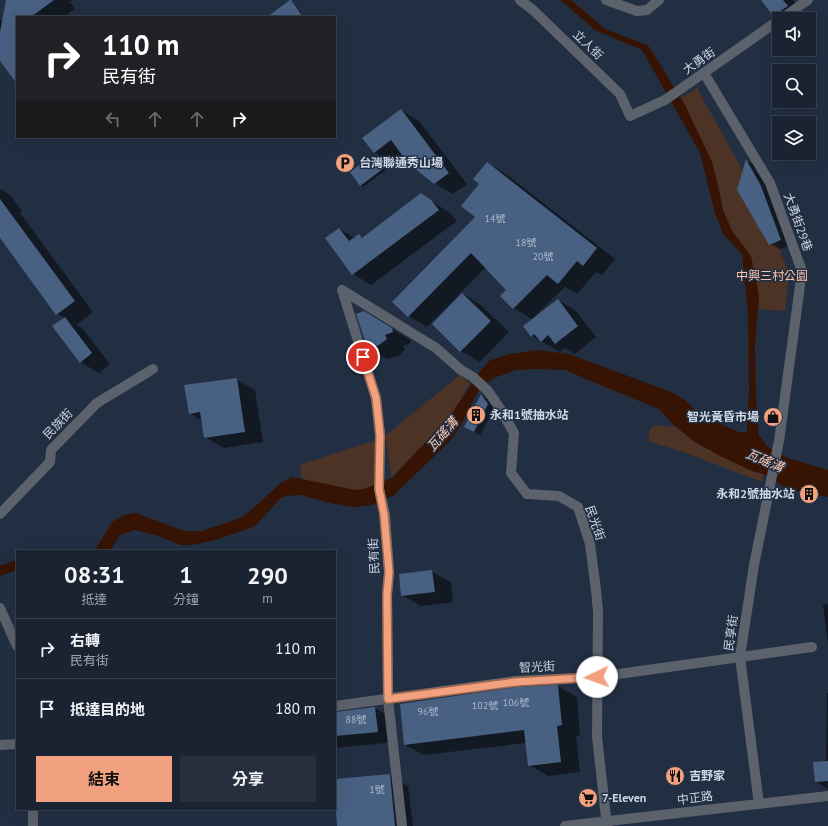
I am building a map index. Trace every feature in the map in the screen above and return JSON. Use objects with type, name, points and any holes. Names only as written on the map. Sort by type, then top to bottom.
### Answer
[{"type":"street","name":"立人街","points":[[520,0],[533,10],[620,94],[630,116]]},
{"type":"street","points":[[606,0],[637,11],[647,10],[659,0]]},
{"type":"street","name":"大勇街","points":[[791,12],[808,0]]},
{"type":"street","name":"大勇街","points":[[630,116],[665,100],[772,26]]},
{"type":"street","name":"大勇街29巷","points":[[704,73],[770,183],[802,271],[779,441],[768,491]]},
{"type":"street","name":"民光街","points":[[342,290],[436,348],[461,370],[473,377],[488,390],[514,433],[511,473],[527,494],[559,496],[578,506],[590,544],[598,612],[597,737],[606,824]]},
{"type":"street","name":"民有街","points":[[342,290],[376,398],[380,435],[379,489],[384,514],[389,572],[387,595],[388,699],[402,826]]},
{"type":"street","name":"民族街","points":[[0,514],[50,462],[51,450],[97,403],[153,369]]},
{"type":"street","name":"民享街","points":[[759,804],[740,657],[754,565],[768,491]]},
{"type":"street","points":[[0,608],[16,644]]},
{"type":"street","name":"智光街","points":[[336,706],[515,682],[597,677],[812,647]]},
{"type":"street","points":[[0,745],[16,744]]},
{"type":"street","name":"中正路","points":[[565,826],[606,824],[828,796]]},
{"type":"street","points":[[32,810],[33,826]]},
{"type":"green space","name":"中興三村公園","points":[[697,88],[743,171],[737,190],[769,244],[777,242],[789,275],[785,311],[758,309],[759,296],[751,256],[732,231],[723,210],[717,181],[681,98]]},
{"type":"green space","points":[[460,375],[470,383],[451,415],[392,477],[385,436]]},
{"type":"green space","points":[[654,425],[675,426],[695,442],[752,471],[763,474],[762,482],[683,452],[648,441],[650,429]]},
{"type":"green space","points":[[379,439],[381,491],[335,494],[304,487],[300,465]]},
{"type":"water","name":"瓦磘溝","points":[[560,0],[571,0],[605,29],[647,45],[685,105],[712,162],[723,210],[732,231],[751,256],[759,296],[755,345],[756,399],[759,436],[768,447],[788,458],[828,470],[828,497],[784,488],[763,474],[752,471],[720,456],[695,442],[675,426],[659,409],[566,370],[516,370],[494,378],[483,385],[476,395],[460,427],[450,441],[393,496],[373,505],[353,507],[330,503],[301,495],[286,496],[281,498],[254,527],[215,540],[191,545],[181,545],[155,535],[135,530],[120,535],[111,550],[93,550],[97,547],[112,522],[124,515],[136,513],[184,531],[202,531],[240,518],[249,512],[282,482],[292,477],[356,490],[363,489],[392,478],[448,419],[481,370],[490,360],[510,354],[537,350],[569,354],[671,392],[686,401],[700,415],[739,432],[747,432],[749,390],[748,312],[742,254],[723,234],[715,213],[700,153],[642,50],[595,30]]},
{"type":"water","points":[[16,560],[16,570],[0,576],[0,566]]},
{"type":"building","points":[[6,0],[54,0],[32,16],[16,16],[16,83],[0,61],[0,32]]},
{"type":"building","points":[[290,0],[302,16],[268,16]]},
{"type":"building","points":[[761,0],[783,0],[788,6],[779,12],[772,12],[772,15]]},
{"type":"building","points":[[401,109],[449,173],[434,184],[408,163],[391,140],[374,153],[362,138]]},
{"type":"building","points":[[369,158],[384,168],[360,186],[350,172]]},
{"type":"building","points":[[746,159],[761,186],[781,240],[769,245],[737,190]]},
{"type":"building","points":[[487,162],[597,248],[583,266],[577,261],[558,284],[547,275],[513,309],[500,296],[506,290],[471,253],[408,317],[392,302],[475,217],[461,206],[479,184],[473,179]]},
{"type":"building","points":[[421,193],[431,200],[439,210],[352,275],[325,238],[339,228],[349,241],[359,234],[362,238]]},
{"type":"building","points":[[0,199],[75,301],[56,315],[0,238]]},
{"type":"building","points":[[462,293],[491,321],[460,352],[432,324]]},
{"type":"building","points":[[558,299],[578,326],[555,344],[548,335],[541,342],[534,334],[531,337],[523,326]]},
{"type":"building","points":[[364,311],[392,328],[393,332],[385,335],[387,339],[379,345],[368,349],[356,314]]},
{"type":"building","points":[[65,317],[92,353],[80,363],[52,326]]},
{"type":"building","points":[[237,378],[245,432],[204,438],[200,412],[189,414],[184,385]]},
{"type":"building","name":"永和1號抽水站","points":[[481,394],[488,404],[474,432],[464,427]]},
{"type":"building","points":[[432,570],[435,592],[401,596],[399,574]]},
{"type":"building","points":[[558,685],[562,725],[557,726],[561,762],[528,766],[524,730],[404,745],[400,704],[516,687]]},
{"type":"building","points":[[375,707],[378,732],[336,736],[336,712]]},
{"type":"building","points":[[828,761],[828,781],[815,782],[813,762]]},
{"type":"building","points":[[390,774],[395,826],[337,826],[336,779]]},
{"type":"place","name":"台灣聯通秀山場","points":[[345,163]]},
{"type":"place","name":"永和1號抽水站","points":[[476,415]]},
{"type":"place","name":"智光黃昏市場","points":[[773,417]]},
{"type":"place","name":"永和2號抽水站","points":[[809,494]]},
{"type":"place","name":"吉野家","points":[[675,776]]},
{"type":"place","name":"7-Eleven","points":[[588,798]]},
{"type":"route","points":[[363,357],[376,398],[380,435],[379,489],[384,514],[389,572],[387,595],[388,699],[515,682],[597,677]]}]
